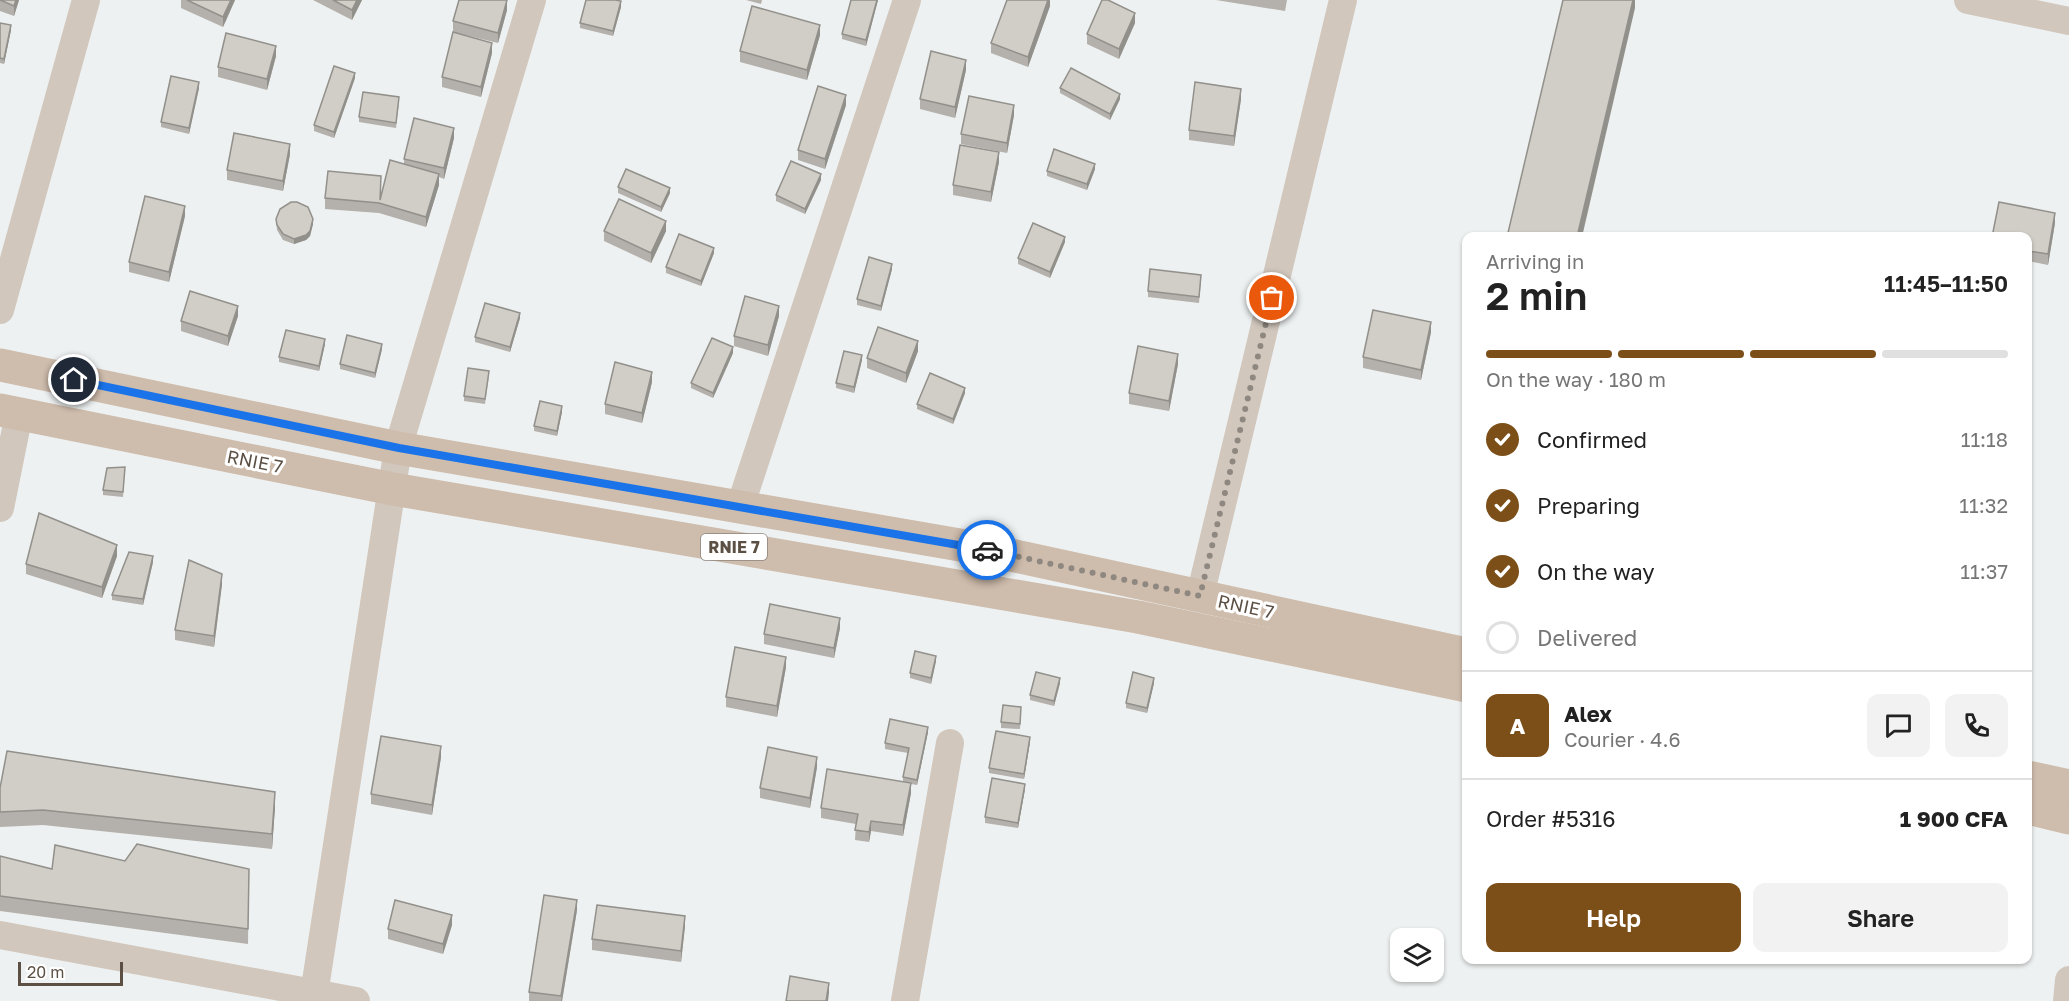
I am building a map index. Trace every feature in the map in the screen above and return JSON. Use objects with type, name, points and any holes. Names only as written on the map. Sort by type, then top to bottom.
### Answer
[{"type":"main road","name":"RNIE 7","points":[[0,365],[399,448],[983,549],[1462,653]]},
{"type":"main road","name":"RNIE 7","points":[[9,412],[393,489],[1127,615],[1462,685]]},
{"type":"main road","points":[[2032,778],[2069,786]]},
{"type":"main road","points":[[2032,809],[2069,818]]},
{"type":"street","points":[[0,310],[86,0]]},
{"type":"street","points":[[314,997],[399,448],[532,0]]},
{"type":"street","points":[[740,507],[907,0]]},
{"type":"street","points":[[1200,596],[1343,0]]},
{"type":"street","points":[[1968,0],[2069,21]]},
{"type":"street","points":[[0,508],[9,412]]},
{"type":"street","points":[[905,1001],[950,743]]},
{"type":"street","points":[[0,935],[314,997],[356,1001]]},
{"type":"street","points":[[2067,1001],[2069,981]]},
{"type":"building","points":[[0,0],[16,0],[14,6]]},
{"type":"building","points":[[187,0],[231,0],[223,17]]},
{"type":"building","points":[[333,0],[357,0],[352,10]]},
{"type":"building","points":[[459,0],[507,0],[498,33],[453,21]]},
{"type":"building","points":[[586,0],[621,1],[613,31],[580,23]]},
{"type":"building","points":[[851,0],[877,0],[866,40],[842,34]]},
{"type":"building","points":[[1007,0],[1048,0],[1028,57],[991,43]]},
{"type":"building","points":[[1102,0],[1108,0],[1135,13],[1119,49],[1087,34]]},
{"type":"building","points":[[1563,0],[1633,0],[1578,232],[1508,232]]},
{"type":"building","points":[[752,6],[820,25],[807,70],[740,51]]},
{"type":"building","points":[[0,23],[11,25],[4,59],[0,58]]},
{"type":"building","points":[[453,32],[492,43],[481,87],[442,77]]},
{"type":"building","points":[[226,33],[276,46],[267,79],[218,67]]},
{"type":"building","points":[[931,51],[966,60],[955,107],[920,99]]},
{"type":"building","points":[[334,66],[355,73],[334,132],[314,125]]},
{"type":"building","points":[[1071,68],[1120,94],[1110,114],[1060,88]]},
{"type":"building","points":[[171,76],[199,82],[189,128],[161,122]]},
{"type":"building","points":[[1195,82],[1241,89],[1234,136],[1189,130]]},
{"type":"building","points":[[818,86],[846,95],[825,159],[798,150]]},
{"type":"building","points":[[363,92],[399,97],[396,123],[359,117]]},
{"type":"building","points":[[969,96],[1014,105],[1007,143],[961,134]]},
{"type":"building","points":[[414,118],[454,128],[444,168],[404,159]]},
{"type":"building","points":[[234,133],[290,144],[283,181],[227,170]]},
{"type":"building","points":[[960,145],[999,152],[991,192],[953,185]]},
{"type":"building","points":[[1054,149],[1095,164],[1087,184],[1047,171]]},
{"type":"building","points":[[390,160],[439,174],[426,217],[379,203],[325,198],[328,171],[381,176],[380,200]]},
{"type":"building","points":[[791,161],[821,174],[805,209],[776,195]]},
{"type":"building","points":[[626,169],[670,188],[661,207],[618,187]]},
{"type":"building","points":[[145,196],[185,206],[169,272],[129,262]]},
{"type":"building","points":[[619,199],[666,221],[651,253],[604,231]]},
{"type":"building","points":[[291,202],[308,207],[313,219],[310,231],[294,239],[283,234],[276,219],[280,209]]},
{"type":"building","points":[[1999,202],[2055,213],[2048,254],[2032,252],[2032,232],[1993,232]]},
{"type":"building","points":[[1033,223],[1065,237],[1050,272],[1018,258]]},
{"type":"building","points":[[679,234],[714,248],[701,281],[666,267]]},
{"type":"building","points":[[869,257],[892,264],[881,306],[857,299]]},
{"type":"building","points":[[1150,269],[1201,275],[1199,297],[1148,291]]},
{"type":"building","points":[[190,291],[238,306],[228,336],[181,321]]},
{"type":"building","points":[[745,296],[779,306],[768,345],[734,336]]},
{"type":"building","points":[[485,303],[520,313],[510,347],[475,337]]},
{"type":"building","points":[[1373,310],[1431,322],[1421,370],[1363,357]]},
{"type":"building","points":[[878,327],[918,341],[906,373],[867,358]]},
{"type":"building","points":[[286,330],[325,339],[319,366],[279,357]]},
{"type":"building","points":[[347,335],[382,344],[375,373],[340,364]]},
{"type":"building","points":[[712,338],[733,347],[713,393],[691,383]]},
{"type":"building","points":[[1138,346],[1178,354],[1169,401],[1129,393]]},
{"type":"building","points":[[844,351],[862,355],[854,387],[836,383]]},
{"type":"building","points":[[615,362],[652,372],[642,413],[605,404]]},
{"type":"building","points":[[468,368],[489,371],[485,399],[464,396]]},
{"type":"building","points":[[930,373],[965,388],[953,419],[917,404]]},
{"type":"building","points":[[540,401],[562,406],[557,431],[534,426]]},
{"type":"building","points":[[125,467],[123,492],[103,490],[107,468]]},
{"type":"building","points":[[39,513],[117,545],[102,587],[26,564]]},
{"type":"building","points":[[129,552],[153,556],[143,599],[112,595]]},
{"type":"building","points":[[189,560],[222,574],[214,636],[175,630]]},
{"type":"building","points":[[770,604],[840,618],[834,648],[764,634]]},
{"type":"building","points":[[735,647],[786,657],[777,706],[726,697]]},
{"type":"building","points":[[915,651],[936,656],[931,678],[910,673]]},
{"type":"building","points":[[1036,672],[1060,678],[1054,701],[1030,695]]},
{"type":"building","points":[[1133,672],[1154,678],[1147,708],[1126,703]]},
{"type":"building","points":[[1003,705],[1021,707],[1020,724],[1001,722]]},
{"type":"building","points":[[890,719],[928,727],[917,780],[903,777],[909,748],[885,743]]},
{"type":"building","points":[[996,731],[1030,737],[1024,774],[989,768]]},
{"type":"building","points":[[381,736],[441,746],[432,805],[371,794]]},
{"type":"building","points":[[768,747],[817,757],[810,798],[760,788]]},
{"type":"building","points":[[7,751],[275,792],[272,834],[43,810],[0,812],[0,788]]},
{"type":"building","points":[[827,769],[911,783],[903,825],[871,821],[869,832],[855,830],[858,814],[821,808]]},
{"type":"building","points":[[992,778],[1025,784],[1018,823],[985,817]]},
{"type":"building","points":[[137,844],[249,869],[248,929],[0,896],[0,856],[52,869],[55,845],[125,861]]},
{"type":"building","points":[[544,895],[577,900],[561,996],[529,992]]},
{"type":"building","points":[[395,900],[452,915],[443,944],[388,929]]},
{"type":"building","points":[[597,905],[685,916],[681,951],[592,939]]},
{"type":"building","points":[[790,976],[829,983],[826,1001],[786,1001]]},
{"type":"way so far","points":[[987,550],[1200,596],[1272,298]]},
{"type":"route","points":[[74,380],[399,448],[987,550]]}]
